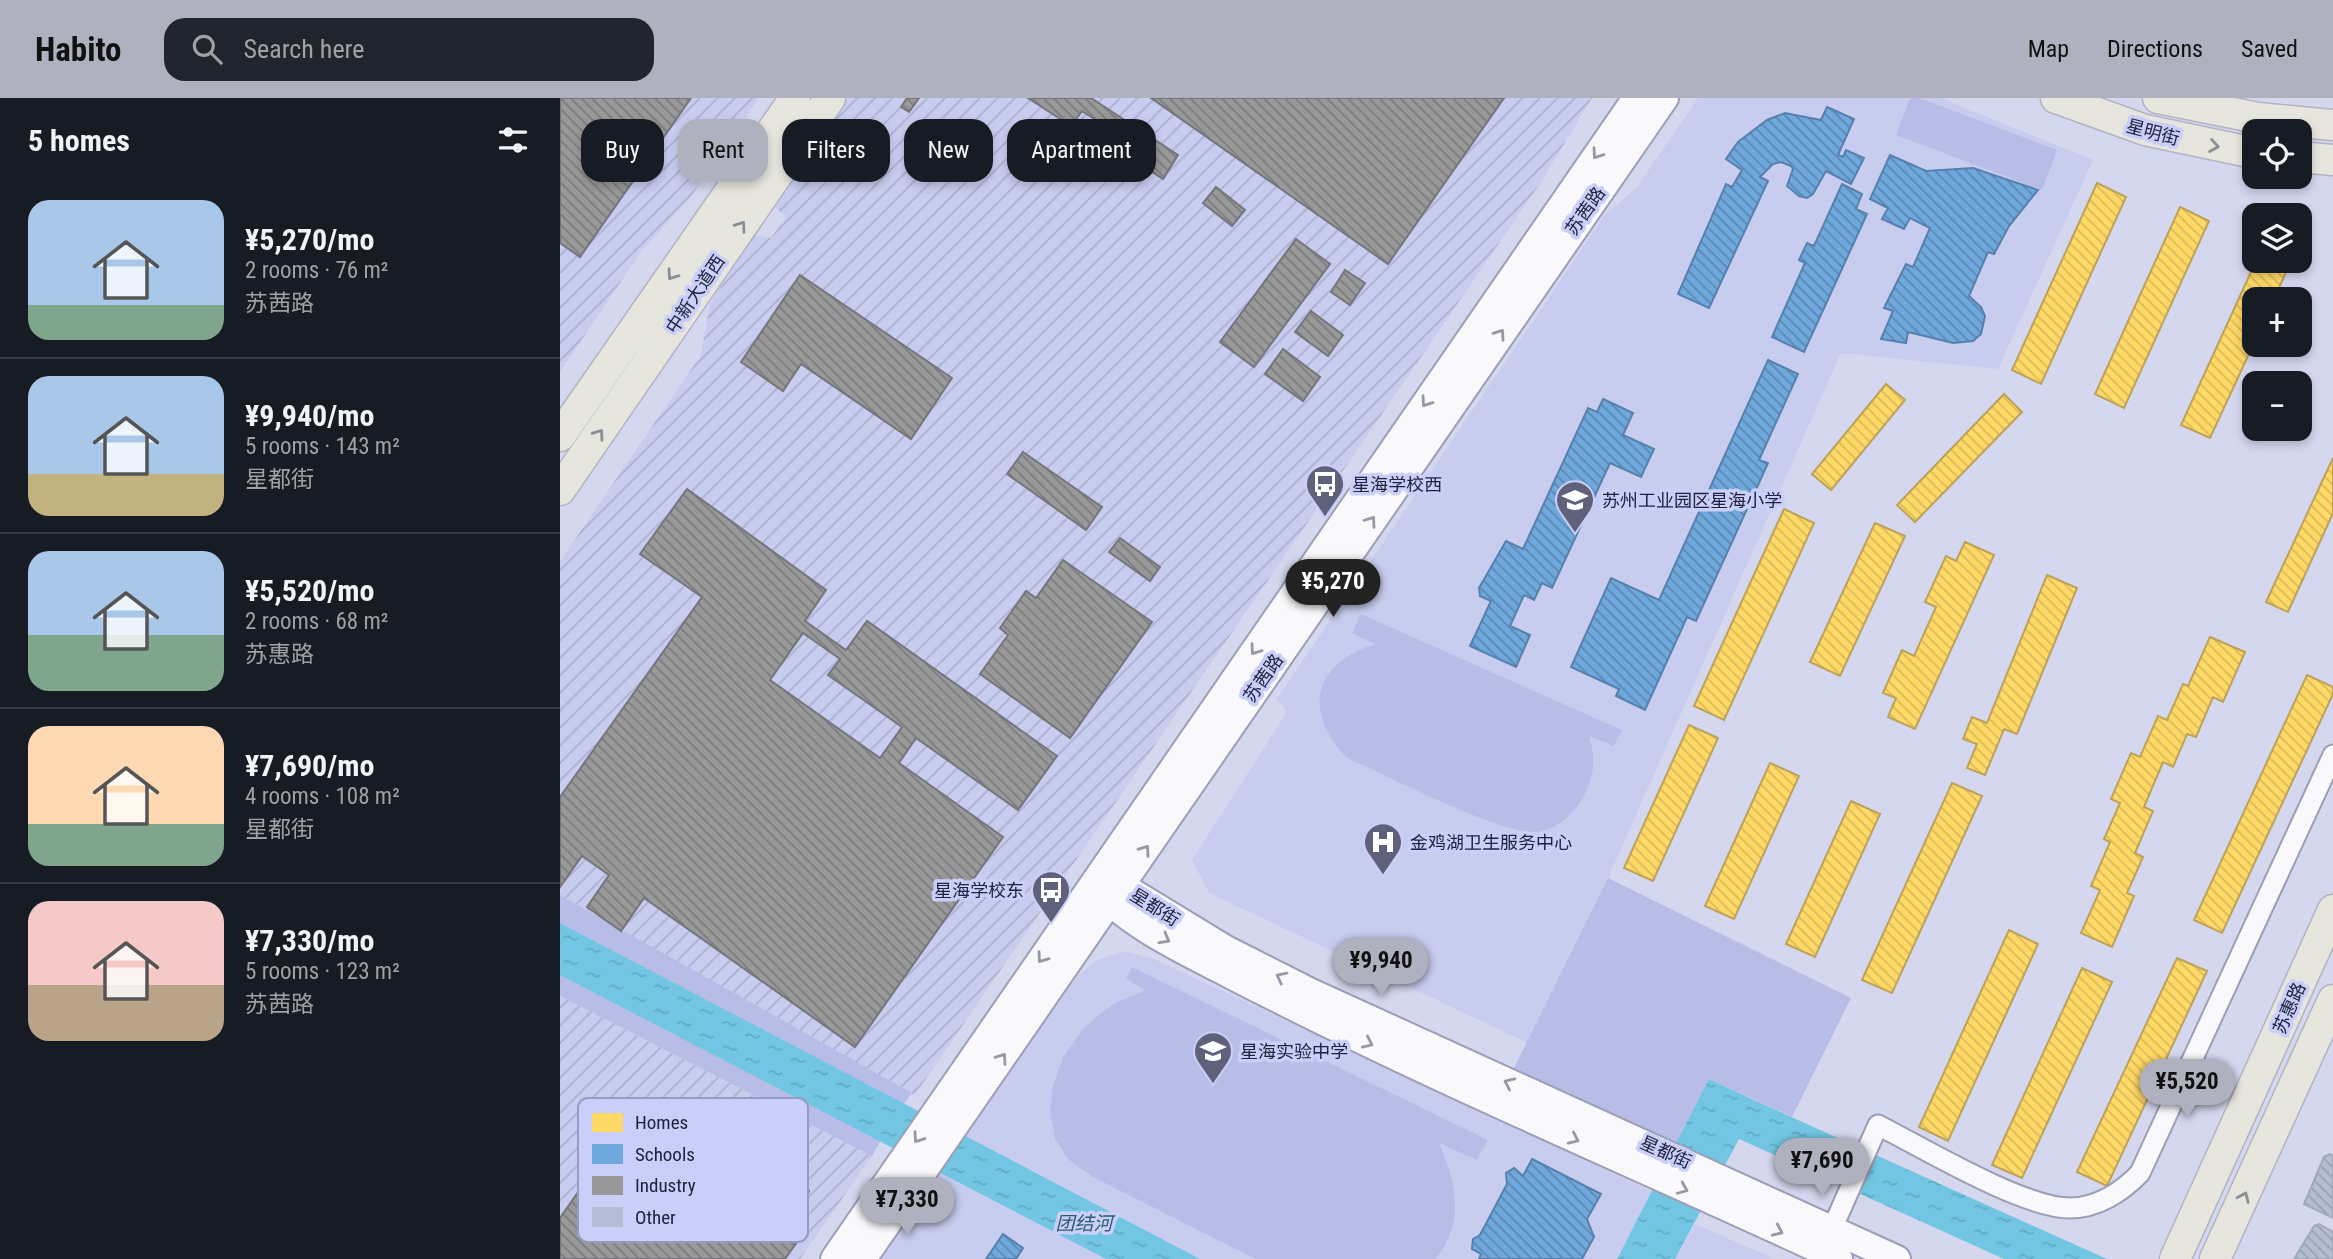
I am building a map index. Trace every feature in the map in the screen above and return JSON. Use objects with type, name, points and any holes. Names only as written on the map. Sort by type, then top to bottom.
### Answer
[{"type":"main road","name":"中新大道西","points":[[560,436],[795,98]]},
{"type":"main road","name":"中新大道西","points":[[560,490],[830,98]]},
{"type":"main road","name":"苏茜路","points":[[1108,890],[1636,98]]},
{"type":"main road","name":"苏茜路","points":[[834,1259],[902,1181],[1665,98]]},
{"type":"main road","name":"星明街","points":[[2056,98],[2096,115],[2158,134],[2242,151]]},
{"type":"main road","name":"星明街","points":[[2158,98],[2258,118],[2333,125]]},
{"type":"main road","points":[[2312,159],[2333,160]]},
{"type":"main road","name":"星都街","points":[[1108,890],[1311,992],[1727,1179],[1819,1240],[1839,1259]]},
{"type":"main road","name":"星都街","points":[[1108,890],[1156,934],[1300,1011],[1650,1175],[1716,1204],[1819,1240],[1897,1259]]},
{"type":"main road","name":"苏惠路","points":[[2175,1259],[2333,909]]},
{"type":"main road","name":"苏惠路","points":[[2215,1259],[2333,1000]]},
{"type":"main road","name":"苏茜路","points":[[863,1259],[902,1181]]},
{"type":"street","points":[[1819,1240],[1845,1201],[1878,1125],[2009,1190],[2045,1204],[2071,1208],[2099,1202],[2126,1189],[2140,1172],[2333,755]]},
{"type":"shaded area","points":[[560,98],[759,98],[745,119],[678,119],[678,182],[701,182],[640,253],[560,372]]},
{"type":"shaded area","points":[[839,98],[1592,98],[1539,185],[915,1095],[560,895],[560,561],[701,355],[710,303],[754,236],[771,238],[786,217],[768,201],[782,181],[890,182],[890,119],[825,119]]},
{"type":"shaded area","name":"苏州工业园区星海小学","points":[[1698,98],[1941,98],[2093,160],[1998,369],[1841,353],[1608,878],[1528,1043],[1209,893],[1192,860],[1287,712],[1277,699],[1604,216],[1637,187]]},
{"type":"shaded area","points":[[1910,98],[1920,98],[2057,150],[2042,190],[1896,135]]},
{"type":"shaded area","points":[[1361,614],[1622,730],[1614,746],[1589,736],[1593,753],[1591,778],[1577,807],[1562,822],[1543,831],[1520,830],[1443,803],[1347,758],[1324,723],[1320,707],[1321,691],[1327,676],[1338,664],[1375,644],[1352,633]]},
{"type":"shaded area","points":[[1608,878],[1851,998],[1792,1117],[1709,1079],[1677,1144],[1514,1068]]},
{"type":"shaded area","points":[[560,895],[912,1093],[903,1105],[560,923]]},
{"type":"shaded area","name":"星海实验中学","points":[[1125,951],[1154,959],[1653,1192],[1616,1259],[881,1259],[1075,978],[1097,960]]},
{"type":"shaded area","points":[[1132,967],[1488,1140],[1477,1160],[1439,1143],[1450,1173],[1455,1216],[1452,1230],[1436,1259],[1256,1259],[1093,1177],[1068,1159],[1055,1139],[1050,1110],[1053,1085],[1063,1058],[1082,1030],[1118,1002],[1145,990],[1126,979]]},
{"type":"shaded area","points":[[560,975],[799,1098],[759,1098],[560,996]]},
{"type":"shaded area","points":[[560,996],[759,1098],[578,1098],[578,1242],[808,1242],[808,1123],[872,1156],[800,1259],[560,1259]]},
{"type":"shaded area","points":[[808,1102],[881,1140],[872,1156],[808,1123]]},
{"type":"shaded area","points":[[1695,1224],[1775,1259],[1675,1259]]},
{"type":"water","name":"团结河","points":[[560,923],[1200,1259],[1106,1259],[808,1104],[808,1098],[796,1098],[560,975]]},
{"type":"water","points":[[1709,1079],[2107,1259],[2004,1259],[1739,1139],[1675,1259],[1617,1259]]},
{"type":"building: Homes","points":[[2097,183],[2126,197],[2041,384],[2012,370]]},
{"type":"building: Homes","points":[[2180,207],[2209,221],[2124,408],[2095,394]]},
{"type":"building: Homes","points":[[2251,273],[2286,273],[2279,287],[2244,287]]},
{"type":"building: Homes","points":[[2242,292],[2242,357],[2248,357],[2210,438],[2181,425]]},
{"type":"building: Homes","points":[[1886,384],[1905,400],[1831,490],[1812,474]]},
{"type":"building: Homes","points":[[2004,394],[2022,412],[1915,522],[1897,505]]},
{"type":"building: Homes","points":[[2333,458],[2333,513],[2288,612],[2266,602]]},
{"type":"building: Homes","points":[[1784,509],[1814,523],[1724,720],[1694,706]]},
{"type":"building: Homes","points":[[1875,523],[1905,536],[1840,676],[1810,662]]},
{"type":"building: Homes","points":[[1965,542],[1994,555],[1915,729],[1888,717],[1896,698],[1883,693],[1902,650],[1914,656],[1936,607],[1925,602],[1946,556],[1956,561]]},
{"type":"building: Homes","points":[[2047,575],[2077,588],[2017,734],[2004,729],[1985,775],[1967,768],[1977,744],[1963,739],[1972,717],[1987,723]]},
{"type":"building: Homes","points":[[2210,637],[2245,652],[2223,702],[2213,697],[2196,737],[2187,734],[2173,767],[2163,762],[2144,807],[2153,811],[2135,853],[2143,857],[2127,893],[2134,896],[2112,947],[2081,933],[2100,890],[2091,886],[2110,842],[2104,839],[2120,803],[2111,799],[2131,753],[2140,757],[2158,716],[2167,720],[2183,684],[2188,686]]},
{"type":"building: Homes","points":[[2307,675],[2333,687],[2333,694],[2222,933],[2194,920]]},
{"type":"building: Homes","points":[[1689,725],[1718,738],[1653,881],[1624,868]]},
{"type":"building: Homes","points":[[1770,763],[1799,776],[1734,919],[1705,906]]},
{"type":"building: Homes","points":[[1952,783],[1982,796],[1892,993],[1862,980]]},
{"type":"building: Homes","points":[[1851,801],[1880,814],[1815,957],[1786,944]]},
{"type":"building: Homes","points":[[2009,930],[2038,944],[1948,1141],[1919,1127]]},
{"type":"building: Homes","points":[[2177,958],[2207,971],[2107,1186],[2077,1172]]},
{"type":"building: Homes","points":[[2082,968],[2112,982],[2022,1178],[1992,1165]]},
{"type":"building: Schools","points":[[1827,107],[1854,119],[1838,155],[1843,157],[1846,150],[1864,158],[1851,184],[1826,171],[1813,194],[1807,198],[1799,196],[1787,186],[1793,169],[1791,166],[1781,162],[1773,164],[1760,177],[1768,181],[1709,308],[1678,294],[1726,184],[1732,187],[1742,170],[1726,159],[1738,142],[1767,120],[1785,113],[1821,120]]},
{"type":"building: Schools","points":[[1890,155],[1926,171],[1973,168],[2038,190],[2009,226],[1994,254],[1988,252],[1969,296],[1981,307],[1985,316],[1981,334],[1973,341],[1953,343],[1908,332],[1906,343],[1881,339],[1893,311],[1884,308],[1906,264],[1913,267],[1930,228],[1910,218],[1904,229],[1882,219],[1888,208],[1870,199]]},
{"type":"building: Schools","points":[[1842,184],[1862,194],[1856,209],[1867,214],[1804,352],[1772,337],[1805,263],[1799,260],[1807,243],[1814,246]]},
{"type":"building: Schools","points":[[1768,360],[1798,374],[1759,460],[1768,463],[1696,621],[1687,617],[1645,710],[1616,696],[1619,689],[1571,667],[1611,578],[1659,600]]},
{"type":"building: Schools","points":[[1603,399],[1633,413],[1623,435],[1654,449],[1641,477],[1610,463],[1552,588],[1542,583],[1534,600],[1524,595],[1510,626],[1530,635],[1516,667],[1470,646],[1491,601],[1480,596],[1479,588],[1506,541],[1523,549],[1588,408],[1597,412]]},
{"type":"building: Schools","points":[[1532,1159],[1601,1194],[1587,1219],[1594,1237],[1582,1259],[1479,1259],[1481,1254],[1472,1249],[1473,1239],[1480,1235],[1507,1184],[1506,1173],[1514,1168],[1523,1176]]},
{"type":"building: Schools","points":[[1003,1234],[1023,1248],[1016,1259],[986,1259]]},
{"type":"building: Industry","points":[[560,98],[691,98],[664,137],[664,119],[581,119],[581,182],[632,182],[580,257],[560,243]]},
{"type":"building: Industry","points":[[907,98],[919,98],[909,112],[901,107]]},
{"type":"building: Industry","points":[[1028,98],[1091,98],[1123,119],[1094,119],[1082,111],[1076,119],[1060,119]]},
{"type":"building: Industry","points":[[1151,98],[1504,98],[1388,264]]},
{"type":"building: Industry","points":[[1156,141],[1178,155],[1163,179],[1156,174]]},
{"type":"building: Industry","points":[[1216,187],[1245,210],[1232,226],[1203,203]]},
{"type":"building: Industry","points":[[1296,239],[1330,264],[1254,367],[1220,342]]},
{"type":"building: Industry","points":[[1345,270],[1365,283],[1350,305],[1331,292]]},
{"type":"building: Industry","points":[[800,275],[952,378],[911,439],[801,364],[783,391],[741,362]]},
{"type":"building: Industry","points":[[1311,311],[1343,335],[1328,356],[1295,332]]},
{"type":"building: Industry","points":[[1283,349],[1320,377],[1303,401],[1265,374]]},
{"type":"building: Industry","points":[[1023,452],[1102,507],[1086,530],[1007,474]]},
{"type":"building: Industry","points":[[687,489],[826,590],[805,621],[846,650],[867,621],[1057,756],[1018,810],[916,738],[899,763],[1003,837],[855,1047],[644,898],[621,931],[587,907],[609,875],[582,856],[560,887],[560,797],[702,597],[640,554]],"holes":[[[803,633],[840,659],[828,675],[902,727],[880,758],[770,680]]]},
{"type":"building: Industry","points":[[1120,538],[1160,567],[1150,581],[1109,552]]},
{"type":"building: Industry","points":[[1063,560],[1152,622],[1070,738],[980,674],[1008,635],[1000,628],[1026,591],[1036,598]]},
{"type":"building: Industry","points":[[578,1192],[578,1242],[797,1242],[785,1259],[560,1259],[560,1218]]},
{"type":"building: Other","points":[[2330,1154],[2333,1156],[2333,1218],[2304,1204],[2324,1157]]},
{"type":"building: Other","points":[[2319,1224],[2333,1232],[2333,1259],[2294,1259],[2314,1226]]},
{"type":"place","name":"星海学校西","points":[[1325,518]]},
{"type":"place","name":"苏州工业园区星海小学","points":[[1575,534]]},
{"type":"place","name":"金鸡湖卫生服务中心","points":[[1383,876]]},
{"type":"place","name":"星海学校东","points":[[1051,924]]},
{"type":"place","name":"星海实验中学","points":[[1213,1085]]}]
